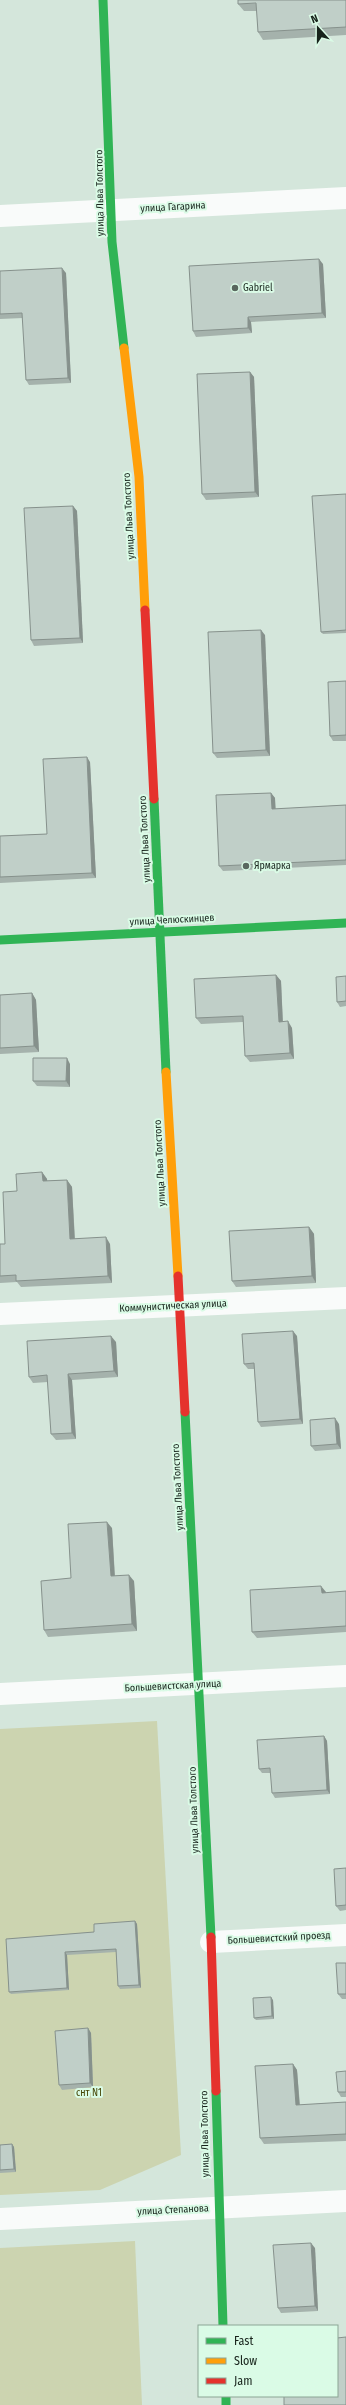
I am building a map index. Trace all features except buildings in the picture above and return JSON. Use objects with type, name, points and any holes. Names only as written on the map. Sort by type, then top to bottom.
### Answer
[{"type":"street","name":"улица Льва Толстого","points":[[103,0],[112,242],[139,477],[160,932],[200,1685],[211,1942],[218,2207],[223,2325]]},
{"type":"street","name":"улица Гагарина","points":[[0,216],[346,198]]},
{"type":"street","name":"улица Челюскинцев","points":[[0,940],[346,923]]},
{"type":"street","name":"Коммунистическая улица","points":[[0,1314],[346,1298]]},
{"type":"street","name":"Большевистская улица","points":[[0,1694],[200,1685],[346,1676]]},
{"type":"street","name":"Большевистский проезд","points":[[211,1942],[346,1935]]},
{"type":"street","name":"улица Степанова","points":[[0,2219],[346,2201]]},
{"type":"green space","name":"снт N1","points":[[157,1721],[181,2155],[100,2190],[0,2195],[0,1729]]},
{"type":"green space","points":[[135,2241],[142,2405],[0,2405],[0,2248]]},
{"type":"traffic: fast","points":[[103,0],[112,242],[124,348]]},
{"type":"traffic: fast","points":[[154,799],[166,1072]]},
{"type":"traffic: fast","points":[[0,940],[346,923]]},
{"type":"traffic: fast","points":[[185,1412],[211,1937]]},
{"type":"traffic: fast","points":[[216,2091],[223,2325]]},
{"type":"traffic: fast","points":[[226,2397],[226,2405]]},
{"type":"traffic: slow","points":[[124,348],[139,477],[145,610]]},
{"type":"traffic: slow","points":[[166,1072],[178,1276]]},
{"type":"traffic: jam","points":[[145,610],[154,799]]},
{"type":"traffic: jam","points":[[178,1276],[185,1412]]},
{"type":"traffic: jam","points":[[211,1937],[216,2091]]},
{"type":"place","name":"Gabriel","points":[[235,288]]},
{"type":"place","name":"Ярмарка","points":[[246,866]]}]
